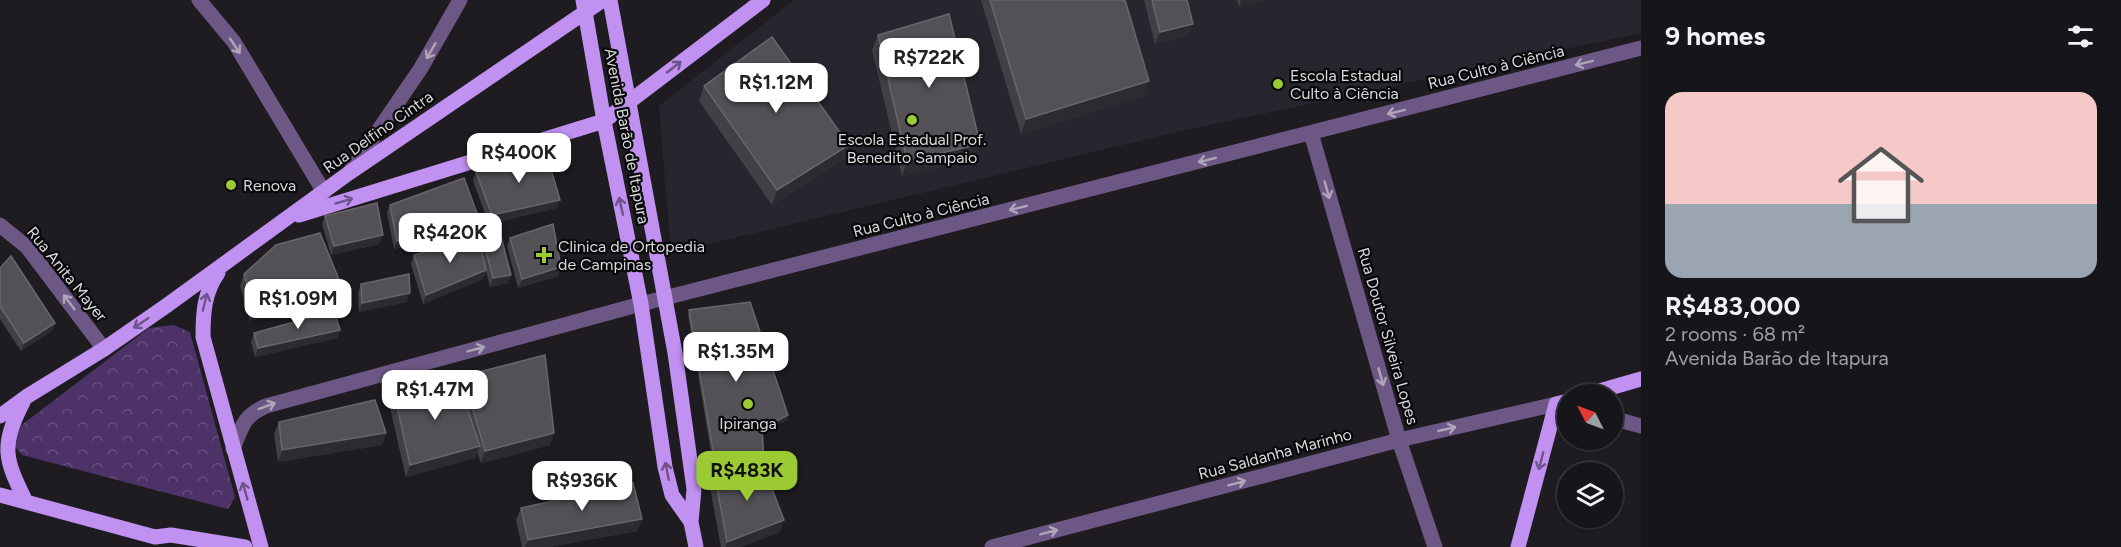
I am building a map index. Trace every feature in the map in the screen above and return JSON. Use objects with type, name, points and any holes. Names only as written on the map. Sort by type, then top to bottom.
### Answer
[{"type":"main road","name":"Avenida Barão de Itapura","points":[[583,0],[604,121],[641,304],[665,467],[672,495],[691,522]]},
{"type":"main road","name":"Rua Delfino Cintra","points":[[0,416],[26,397],[104,349],[349,173],[603,0]]},
{"type":"main road","name":"Avenida Barão de Itapura","points":[[610,0],[675,353],[694,489],[691,522],[696,547]]},
{"type":"main road","points":[[288,218],[604,121],[763,0]]},
{"type":"main road","points":[[222,265],[209,285],[202,312],[203,337],[261,547]]},
{"type":"main road","points":[[1623,384],[1641,379]]},
{"type":"main road","points":[[26,397],[9,431],[6,449],[11,470],[26,502]]},
{"type":"main road","points":[[1518,547],[1557,426]]},
{"type":"main road","points":[[0,495],[155,537],[169,547]]},
{"type":"main road","points":[[155,537],[171,535],[245,547]]},
{"type":"street","points":[[199,0],[234,42],[324,192]]},
{"type":"street","points":[[349,173],[421,68],[460,0]]},
{"type":"street","name":"Rua Culto à Ciência","points":[[233,449],[243,424],[252,412],[266,406],[641,304],[1641,48]]},
{"type":"street","name":"Rua Doutor Silveira Lopes","points":[[1311,134],[1399,440],[1435,547]]},
{"type":"street","name":"Rua Anita Mayer","points":[[0,225],[27,247],[104,349]]},
{"type":"street","name":"Rua Saldanha Marinho","points":[[992,547],[1399,440],[1557,406]]},
{"type":"street","points":[[1623,421],[1641,426]]},
{"type":"shaded area","name":"Escola Estadual Prof. Benedito Sampaio","points":[[794,0],[1641,0],[1641,33],[1168,134],[671,253],[659,106]]},
{"type":"green space","points":[[174,325],[190,332],[235,497],[228,509],[22,455],[13,444],[15,430],[149,328]]},
{"type":"building","points":[[990,0],[1125,0],[1149,81],[1026,119]]},
{"type":"building","points":[[1152,0],[1187,0],[1193,24],[1160,32]]},
{"type":"building","points":[[949,14],[980,144],[907,161],[878,35]]},
{"type":"building","points":[[772,37],[849,145],[777,190],[704,86]]},
{"type":"building","points":[[546,152],[560,200],[492,215],[476,172]]},
{"type":"building","points":[[464,178],[479,219],[397,241],[390,205]]},
{"type":"building","points":[[377,203],[383,235],[334,246],[325,216]]},
{"type":"building","points":[[553,224],[561,267],[522,279],[510,238]]},
{"type":"building","points":[[498,225],[511,275],[493,278],[480,229]]},
{"type":"building","points":[[320,233],[340,282],[254,308],[244,274],[276,245]]},
{"type":"building","points":[[478,236],[486,270],[426,295],[414,255]]},
{"type":"building","points":[[11,256],[55,323],[24,343],[0,306],[0,268]]},
{"type":"building","points":[[409,274],[410,293],[362,303],[361,284]]},
{"type":"building","points":[[750,302],[788,415],[762,428],[764,460],[717,474],[689,310]]},
{"type":"building","points":[[334,311],[340,330],[258,348],[254,333]]},
{"type":"building","points":[[545,355],[554,433],[485,451],[463,376]]},
{"type":"building","points":[[457,379],[480,446],[410,465],[394,392]]},
{"type":"building","points":[[375,400],[386,433],[282,450],[279,422]]},
{"type":"building","points":[[763,465],[784,520],[727,542],[715,476]]},
{"type":"building","points":[[633,483],[642,519],[528,540],[521,508]]},
{"type":"place","name":"Escola Estadual Culto à Ciência","points":[[1278,84]]},
{"type":"place","name":"Escola Estadual Prof. Benedito Sampaio","points":[[912,120]]},
{"type":"place","name":"Renova","points":[[231,185]]},
{"type":"place","name":"Clinica de Ortopedia de Campinas","points":[[544,255]]},
{"type":"place","name":"Ipiranga","points":[[748,404]]}]
